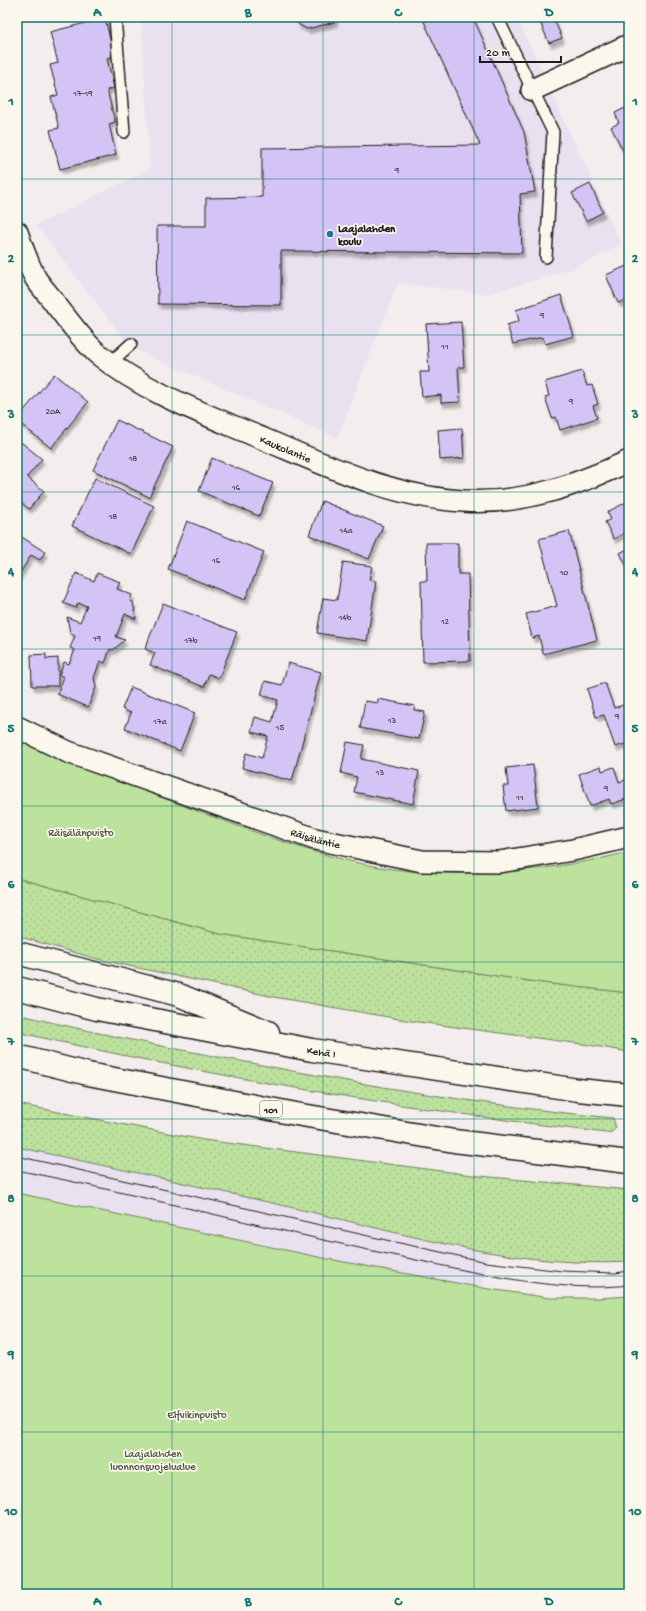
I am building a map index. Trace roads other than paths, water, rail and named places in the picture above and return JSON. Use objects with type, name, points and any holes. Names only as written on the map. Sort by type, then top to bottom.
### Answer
[{"type":"highway","points":[[17,953],[180,995],[312,1050]]},
{"type":"highway","name":"Kehä I","points":[[17,988],[97,1009],[312,1050],[578,1090],[629,1095]]},
{"type":"highway","name":"101","points":[[17,1056],[88,1074],[296,1114],[447,1139],[629,1162]]},
{"type":"highway","points":[[17,1066],[88,1074]]},
{"type":"street","points":[[532,90],[629,45]]},
{"type":"street","name":"Kaukolantie","points":[[17,232],[36,278],[73,327],[96,353],[123,373],[179,403],[354,477],[417,495],[463,501],[510,499],[556,490],[629,461]]},
{"type":"street","name":"Räisäläntie","points":[[17,727],[68,752],[315,839],[422,861],[499,862],[573,850],[629,837]]},
{"type":"lane","points":[[115,17],[124,132]]},
{"type":"lane","points":[[497,17],[552,132],[546,258]]},
{"type":"lane","points":[[110,363],[131,344]]},
{"type":"tram line","points":[[17,1156],[486,1262],[562,1271],[615,1273],[629,1271]]},
{"type":"tram line","points":[[17,1170],[370,1250],[498,1277],[551,1285],[578,1287],[629,1285]]},
{"type":"place","name":"Laajalahden koulu","points":[[330,234]]},
{"type":"park label","name":"Räisälänpuisto","points":[[81,832]]},
{"type":"park label","name":"Elfvikinpuisto","points":[[197,1414]]},
{"type":"park label","name":"Laajalahden luonnonsuojelualue","points":[[153,1459]]}]
